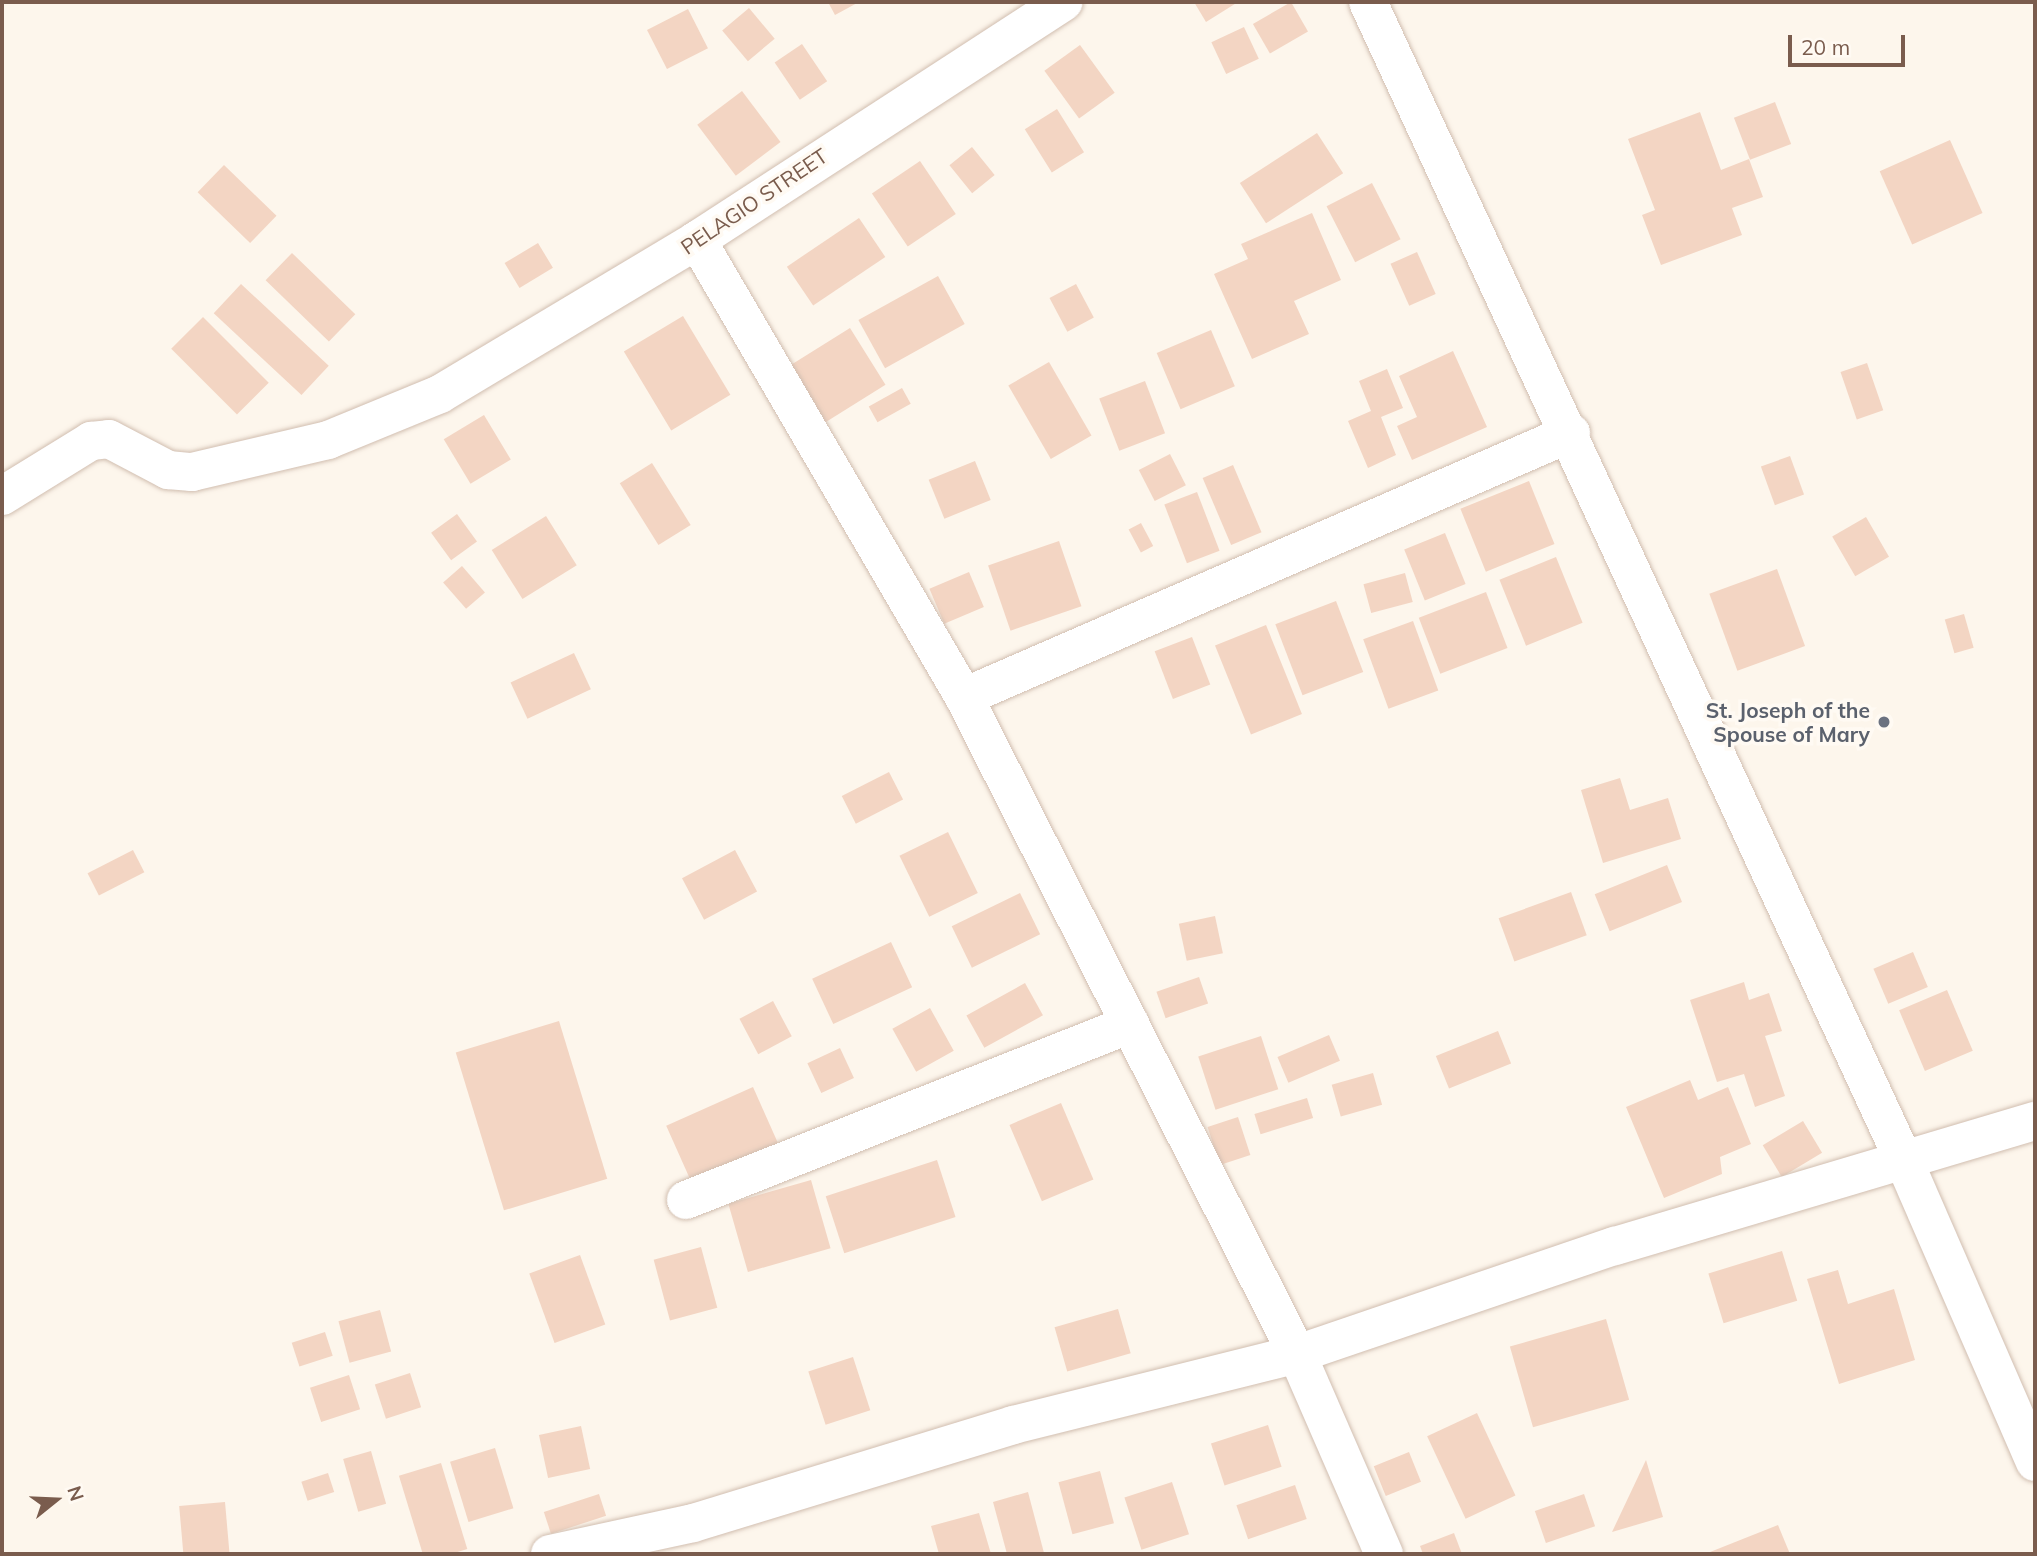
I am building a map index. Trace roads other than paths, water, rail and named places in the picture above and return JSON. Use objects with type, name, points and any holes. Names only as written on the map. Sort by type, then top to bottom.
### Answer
[{"type":"street","name":"PELAGIO STREET","points":[[2,496],[91,441],[109,439],[168,470],[204,470],[328,440],[440,394],[697,240],[1063,2]]},
{"type":"street","points":[[1368,2],[1571,433],[1905,1163],[2035,1462]]},
{"type":"street","points":[[697,240],[964,697],[1297,1354],[1384,1554]]},
{"type":"street","points":[[964,697],[1571,433]]},
{"type":"street","points":[[686,1200],[1130,1024]]},
{"type":"street","points":[[550,1554],[693,1523],[1013,1425],[1297,1354],[1615,1246],[1905,1163],[2035,1121]]},
{"type":"place","name":"St. Joseph of the Spouse of Mary","points":[[1884,722]]}]
